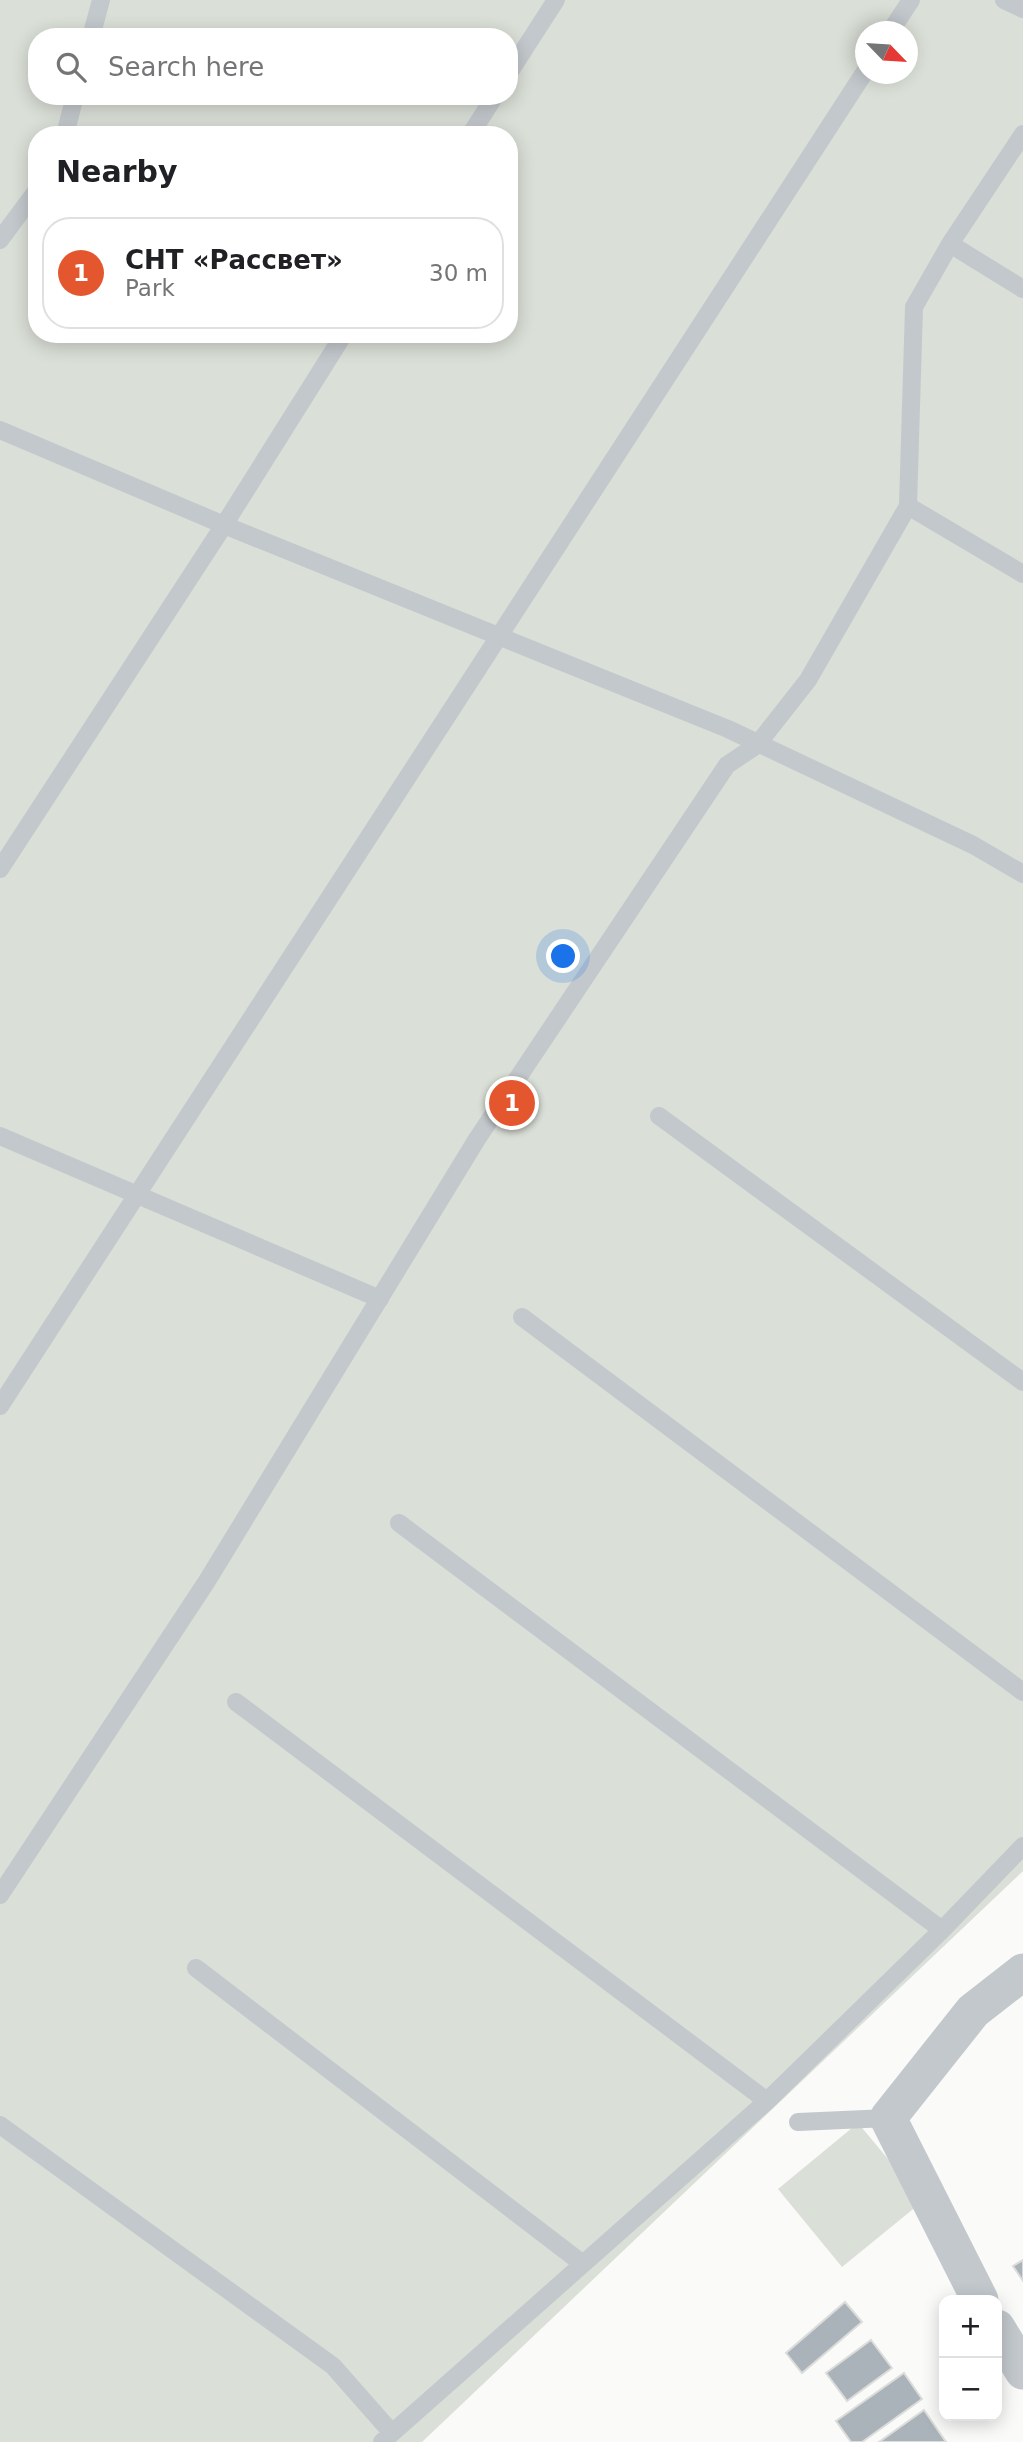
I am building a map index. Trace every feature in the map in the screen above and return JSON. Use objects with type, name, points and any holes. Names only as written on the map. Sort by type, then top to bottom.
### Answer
[{"type":"street","points":[[977,2295],[888,2118],[973,2011],[1023,1972]]},
{"type":"street","points":[[1002,2336],[1023,2371]]},
{"type":"lane","points":[[93,28],[100,0]]},
{"type":"lane","points":[[518,59],[556,0]]},
{"type":"lane","points":[[897,21],[911,0]]},
{"type":"lane","points":[[1004,0],[1023,9]]},
{"type":"lane","points":[[0,1406],[857,84]]},
{"type":"lane","points":[[67,126],[73,105]]},
{"type":"lane","points":[[476,126],[489,105]]},
{"type":"lane","points":[[0,1895],[208,1581],[477,1139],[727,765],[757,745],[808,680],[908,506],[914,307],[950,244],[1023,134]]},
{"type":"lane","points":[[0,240],[28,202]]},
{"type":"lane","points":[[950,244],[1023,289]]},
{"type":"lane","points":[[0,869],[224,525],[338,343]]},
{"type":"lane","points":[[0,430],[224,525],[728,729],[973,845],[1023,874]]},
{"type":"lane","points":[[908,506],[1023,574]]},
{"type":"lane","points":[[659,1116],[1023,1382]]},
{"type":"lane","points":[[0,1136],[380,1300]]},
{"type":"lane","points":[[522,1317],[1023,1692]]},
{"type":"lane","points":[[399,1523],[942,1930]]},
{"type":"lane","points":[[236,1702],[767,2101]]},
{"type":"lane","points":[[0,2125],[332,2366],[387,2438],[767,2101],[942,1930],[1023,1846]]},
{"type":"lane","points":[[196,1968],[583,2264]]},
{"type":"lane","points":[[798,2122],[888,2118]]},
{"type":"shaded area","points":[[0,0],[1023,0],[1023,1871],[422,2442],[0,2442]]},
{"type":"shaded area","points":[[858,2123],[923,2201],[842,2267],[778,2189]]},
{"type":"building","points":[[1023,2260],[1023,2281],[1013,2266]]},
{"type":"building","points":[[845,2302],[862,2322],[802,2373],[786,2353]]},
{"type":"building","points":[[871,2340],[892,2368],[847,2401],[826,2373]]},
{"type":"building","points":[[904,2373],[922,2399],[862,2442],[851,2442],[836,2421]]},
{"type":"building","points":[[924,2410],[946,2442],[879,2442]]},
{"type":"place","name":"СНТ «Рассвет»","points":[[512,1103]]}]
